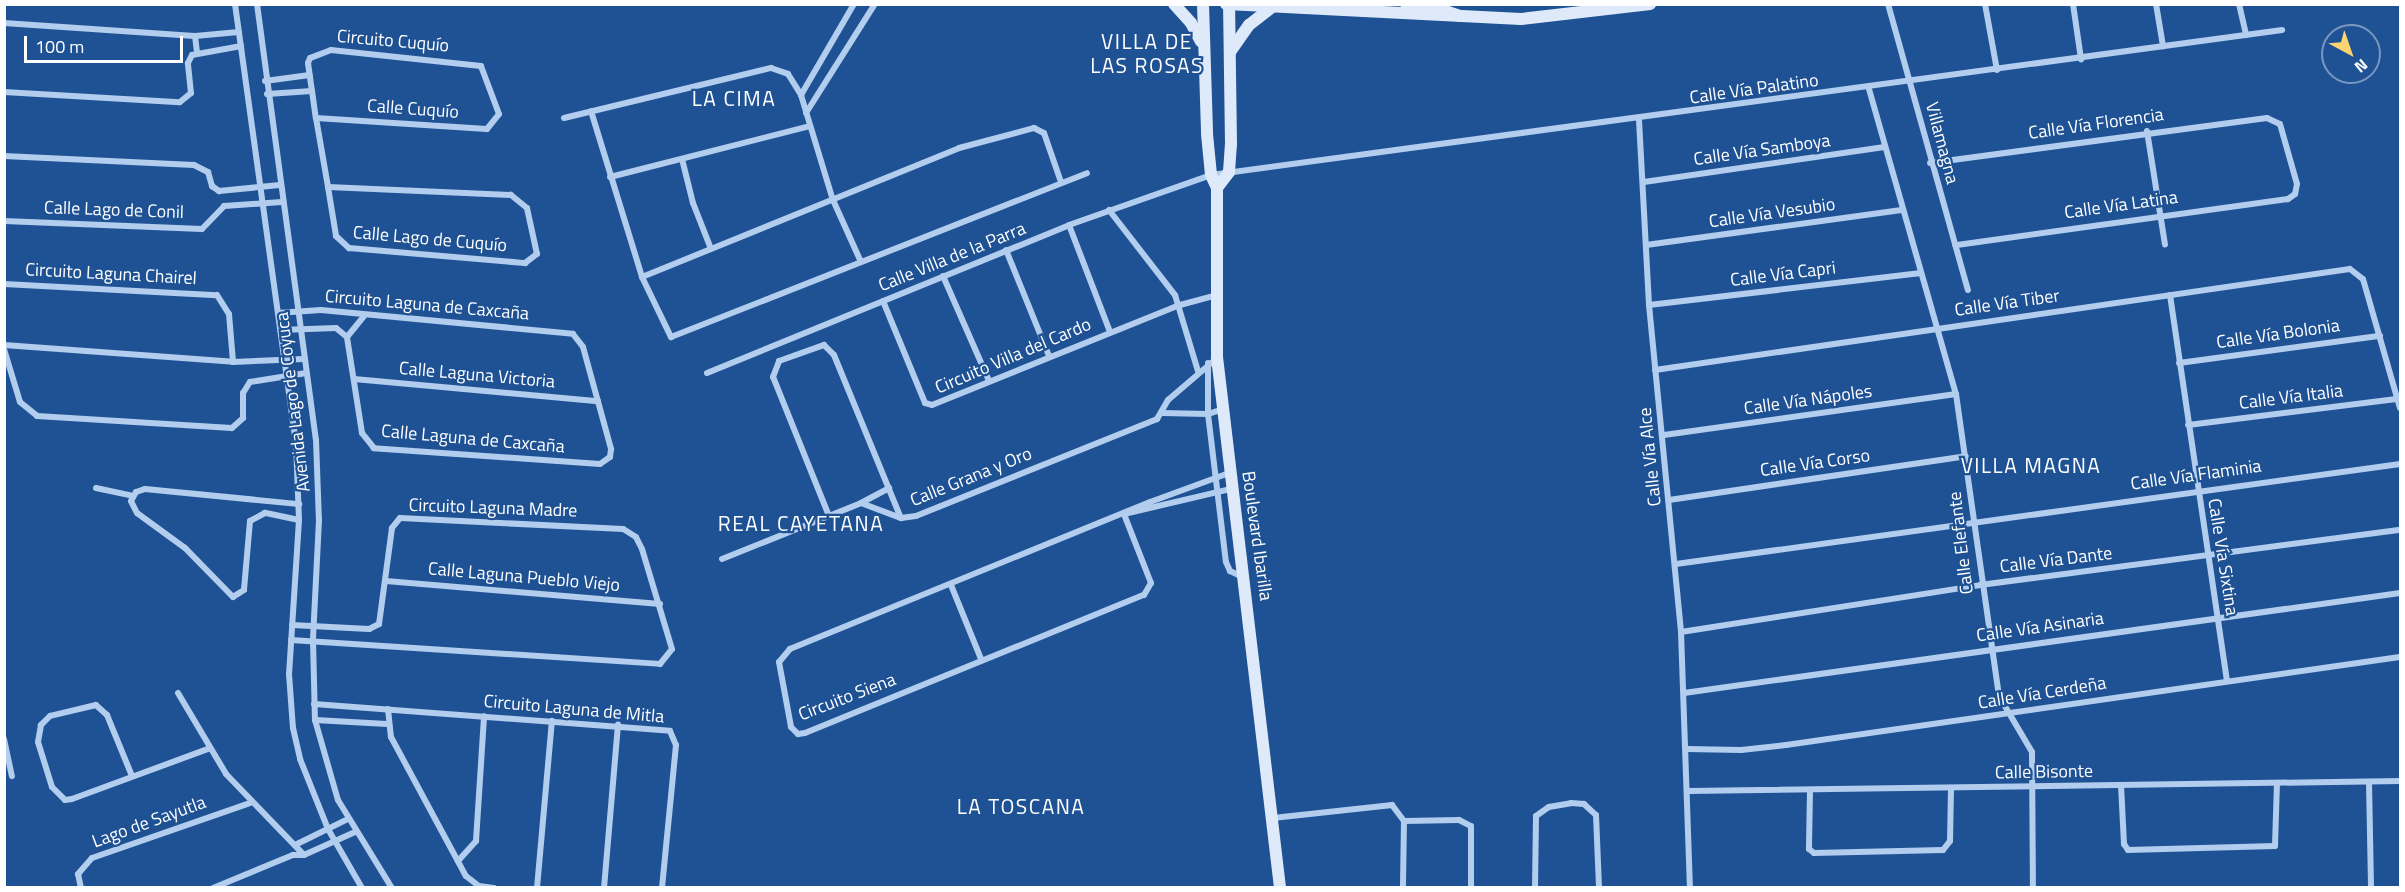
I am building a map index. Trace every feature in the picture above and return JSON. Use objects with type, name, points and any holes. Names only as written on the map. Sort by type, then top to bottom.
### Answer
[{"type":"street","name":"Avenida Lago de Coyuca","points":[[235,4],[263,186],[296,442],[299,520],[289,695],[293,728],[300,759],[328,829],[362,888]]},
{"type":"street","name":"Avenida Lago de Coyuca","points":[[257,4],[265,81],[319,482],[314,626],[315,720],[325,763],[348,819],[392,888]]},
{"type":"street","points":[[801,95],[854,4]]},
{"type":"street","points":[[806,113],[875,4]]},
{"type":"street","points":[[1174,4],[1191,23],[1204,49]]},
{"type":"street","points":[[1203,4],[1211,175]]},
{"type":"street","points":[[1406,4],[1449,10],[1464,19]]},
{"type":"street","points":[[1218,188],[1229,171],[1228,5],[1464,19],[1571,16],[1650,4]]},
{"type":"street","name":"Villamagna","points":[[1888,4],[1930,163],[1968,290]]},
{"type":"street","points":[[1985,4],[1997,70]]},
{"type":"street","points":[[2073,4],[2081,59]]},
{"type":"street","points":[[2156,4],[2163,46]]},
{"type":"street","points":[[2239,4],[2246,35]]},
{"type":"street","points":[[1229,53],[1249,25],[1273,6]]},
{"type":"street","points":[[4,23],[195,36],[239,32]]},
{"type":"street","name":"Calle Vía Palatino","points":[[1211,175],[1869,89],[2282,30]]},
{"type":"street","points":[[839,31],[852,39]]},
{"type":"street","points":[[195,36],[197,52]]},
{"type":"street","points":[[4,92],[184,101],[191,91],[188,63],[197,52],[241,46]]},
{"type":"street","name":"Circuito Cuquío","points":[[308,63],[315,53],[331,50],[481,66],[499,114]]},
{"type":"street","name":"Calle Lago de Cuquío","points":[[308,63],[316,118],[336,236],[342,246],[525,263],[537,254],[527,208],[511,195],[328,187]]},
{"type":"street","points":[[564,118],[771,68],[793,79],[801,95],[833,200],[861,262]]},
{"type":"street","points":[[265,81],[310,75]]},
{"type":"street","name":"Calle Elefante","points":[[1869,89],[1956,394],[1966,456],[1980,585],[1991,649],[2006,711],[2022,729],[2032,752],[2033,888]]},
{"type":"street","points":[[267,94],[312,91]]},
{"type":"street","points":[[591,111],[642,277],[668,334],[676,337],[1087,173]]},
{"type":"street","name":"Calle Cuquío","points":[[316,118],[487,129],[499,114]]},
{"type":"street","name":"Calle Vía Florencia","points":[[1930,163],[2147,131],[2267,118],[2276,120],[2282,129],[2297,184],[2292,197]]},
{"type":"street","name":"Calle Vía Alce","points":[[1639,120],[1649,305],[1664,435],[1681,632],[1687,749],[1690,888]]},
{"type":"street","points":[[610,177],[810,126]]},
{"type":"street","points":[[642,277],[959,148],[1034,128],[1044,133],[1061,182]]},
{"type":"street","points":[[2147,131],[2165,245]]},
{"type":"street","name":"Calle Vía Samboya","points":[[1644,183],[1884,147]]},
{"type":"street","points":[[4,156],[194,165],[208,172],[212,186],[219,190],[280,185]]},
{"type":"street","points":[[682,159],[693,204],[711,249]]},
{"type":"street","name":"Boulevard Ibarilla","points":[[1211,175],[1218,188],[1217,295],[1212,360],[1223,409],[1281,888]]},
{"type":"street","name":"Calle Villa de la Parra","points":[[707,373],[1069,225],[1211,175]]},
{"type":"street","name":"Calle Vía Latina","points":[[1955,245],[2292,197]]},
{"type":"street","name":"Calle Lago de Conil","points":[[4,221],[202,229],[211,224],[216,211],[224,206],[282,202]]},
{"type":"street","points":[[1108,210],[1180,304],[1198,371]]},
{"type":"street","name":"Calle Vía Vesubio","points":[[1646,245],[1902,210]]},
{"type":"street","points":[[1069,225],[1110,332]]},
{"type":"street","points":[[1006,250],[1049,356]]},
{"type":"street","name":"Calle Vía Tiber","points":[[1656,370],[2350,269],[2361,275],[2380,336]]},
{"type":"street","name":"Calle Vía Capri","points":[[1649,305],[1921,273]]},
{"type":"street","points":[[944,276],[989,381]]},
{"type":"street","name":"Circuito Laguna Chairel","points":[[4,284],[217,295],[229,314],[233,362]]},
{"type":"street","name":"Circuito Villa del Cardo","points":[[884,301],[925,403],[932,405],[1180,304],[1217,295]]},
{"type":"street","name":"Calle Vía Sixtina","points":[[2170,295],[2206,555],[2227,681]]},
{"type":"street","name":"Circuito Laguna de Caxcaña","points":[[278,313],[297,310],[573,334],[583,347],[598,400]]},
{"type":"street","points":[[280,330],[336,328],[347,337],[364,316]]},
{"type":"street","points":[[2380,336],[2400,408]]},
{"type":"street","name":"Calle Vía Bolonia","points":[[2179,363],[2380,336]]},
{"type":"street","name":"Calle Laguna de Caxcaña","points":[[347,337],[362,433],[369,445],[379,450],[600,464],[610,457],[611,449],[598,400]]},
{"type":"street","points":[[829,516],[772,377],[779,361],[817,345],[829,349],[901,518]]},
{"type":"street","points":[[304,359],[233,362],[4,347],[20,402],[37,416],[232,428],[243,418],[246,385],[261,378],[306,373]]},
{"type":"street","points":[[1212,360],[1208,414],[1214,478],[1227,567],[1245,578]]},
{"type":"street","name":"Calle Grana y Oro","points":[[861,503],[901,518],[926,512],[1157,419],[1168,400],[1212,360]]},
{"type":"street","name":"Calle Laguna Victoria","points":[[354,379],[598,400]]},
{"type":"street","name":"Calle Vía Nápoles","points":[[1664,435],[1956,394]]},
{"type":"street","name":"Calle Vía Italia","points":[[2188,425],[2398,399]]},
{"type":"street","points":[[1162,413],[1208,414],[1223,409]]},
{"type":"street","name":"Calle Vía Corso","points":[[1669,500],[1966,456]]},
{"type":"street","name":"Calle Vía Flaminia","points":[[1676,564],[2197,489],[2400,464]]},
{"type":"street","name":"Circuito Siena","points":[[1124,514],[1151,583],[1148,593],[981,659],[805,733],[798,734],[791,727],[780,666],[784,652],[1124,514],[1230,473]]},
{"type":"street","points":[[96,488],[133,496],[145,489],[299,504]]},
{"type":"street","points":[[723,559],[861,503],[889,488]]},
{"type":"street","name":"Circuito Siena","points":[[1124,514],[1232,489]]},
{"type":"street","points":[[133,496],[132,507],[137,513],[184,548],[233,597],[238,597],[244,590],[250,521],[265,513],[299,520]]},
{"type":"street","name":"Circuito Laguna Madre","points":[[292,625],[375,627],[381,619],[392,528],[400,518],[409,516],[623,529],[636,537],[660,604]]},
{"type":"street","name":"Calle Vía Dante","points":[[1681,632],[1980,585],[2400,530]]},
{"type":"street","name":"Calle Laguna Pueblo Viejo","points":[[386,581],[660,604]]},
{"type":"street","points":[[951,585],[981,659]]},
{"type":"street","name":"Calle Vía Asinaria","points":[[1684,693],[2400,593]]},
{"type":"street","points":[[291,640],[660,664],[670,655],[660,604]]},
{"type":"street","name":"Calle Vía Cerdeña","points":[[1687,749],[1786,745],[1960,721],[2006,711],[2400,657]]},
{"type":"street","points":[[178,693],[208,749],[250,802],[297,844],[304,855]]},
{"type":"street","name":"Circuito Laguna de Mitla","points":[[314,704],[666,730],[675,739],[662,888]]},
{"type":"street","points":[[132,776],[107,715],[96,705],[50,716],[41,725],[38,742],[52,787],[65,800],[208,749]]},
{"type":"street","points":[[388,709],[387,724],[458,861],[474,884],[494,888]]},
{"type":"street","points":[[458,861],[476,841],[484,716]]},
{"type":"street","points":[[315,720],[387,724]]},
{"type":"street","points":[[537,888],[552,721]]},
{"type":"street","points":[[604,888],[618,725]]},
{"type":"street","points":[[4,740],[12,776]]},
{"type":"street","name":"Calle Bisonte","points":[[1688,791],[2400,781]]},
{"type":"street","points":[[2370,782],[2371,888]]},
{"type":"street","points":[[2121,785],[2124,844],[2128,850],[2272,847],[2277,841],[2277,784]]},
{"type":"street","points":[[1810,790],[1809,849],[1812,853],[1943,850],[1950,841],[1950,789]]},
{"type":"street","name":"Lago de Sayutla","points":[[81,888],[78,874],[92,858],[250,802]]},
{"type":"street","points":[[1274,818],[1387,803],[1398,808],[1404,821],[1403,888]]},
{"type":"street","points":[[1535,888],[1536,816],[1549,807],[1571,803],[1590,808],[1599,826],[1599,888]]},
{"type":"street","points":[[293,855],[297,844],[348,819]]},
{"type":"street","points":[[1404,821],[1468,823],[1473,830],[1470,888]]},
{"type":"street","points":[[213,888],[293,855],[304,855],[355,831]]},
{"type":"district","name":"VILLA DE LAS ROSAS","points":[[1147,53]]},
{"type":"district","name":"LA CIMA","points":[[734,98]]},
{"type":"district","name":"VILLA MAGNA","points":[[2031,465]]},
{"type":"district","name":"REAL CAYETANA","points":[[801,523]]},
{"type":"district","name":"LA TOSCANA","points":[[1021,806]]}]
